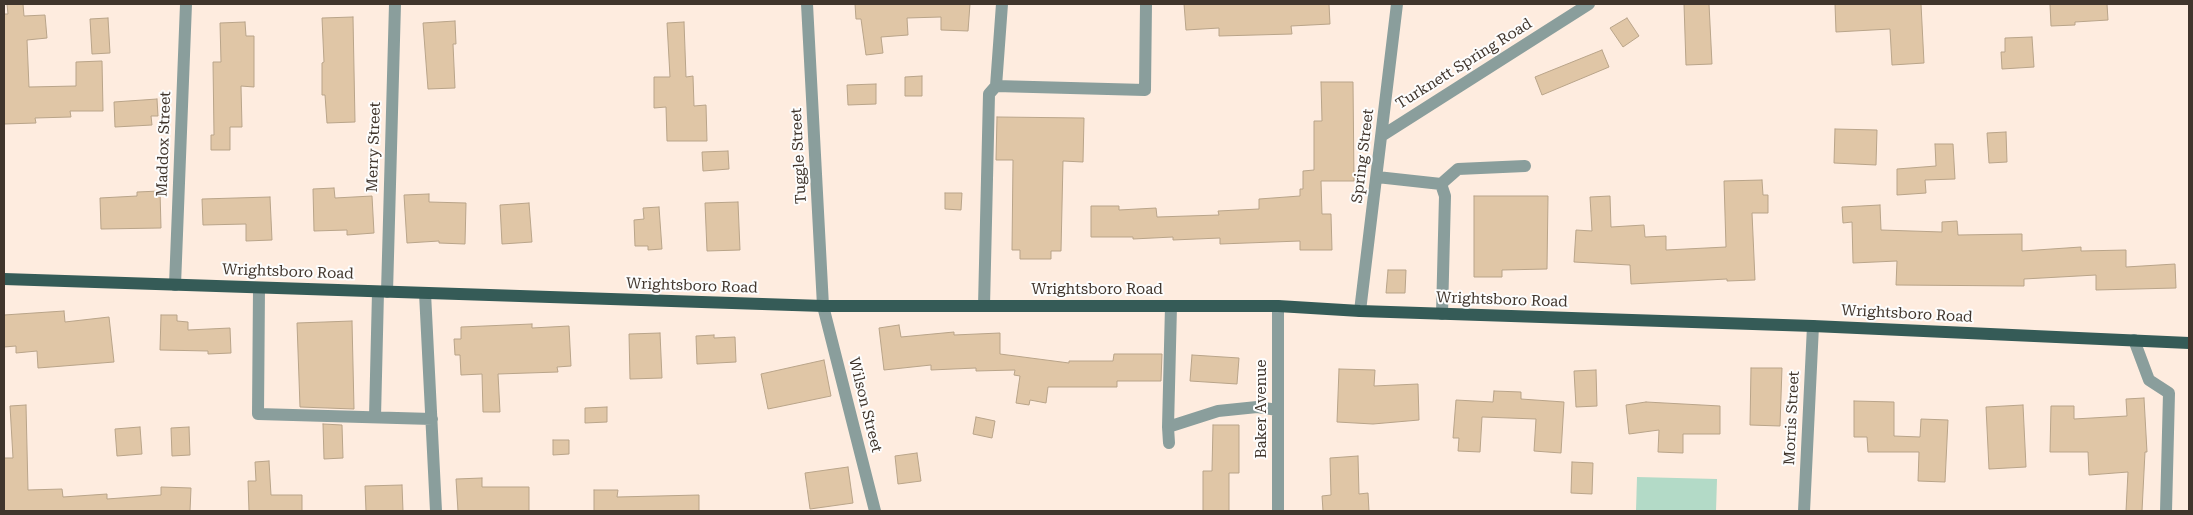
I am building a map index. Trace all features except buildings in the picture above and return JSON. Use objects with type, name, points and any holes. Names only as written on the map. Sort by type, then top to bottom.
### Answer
[{"type":"main road","name":"Wrightsboro Road","points":[[4,279],[823,306],[1278,306],[1360,311],[1813,326],[2189,343]]},
{"type":"street","name":"Maddox Street","points":[[175,285],[186,4]]},
{"type":"street","name":"Merry Street","points":[[375,418],[383,292],[394,4]]},
{"type":"street","name":"Tuggle Street","points":[[807,4],[823,306]]},
{"type":"street","points":[[984,306],[989,94],[996,86],[1002,4]]},
{"type":"street","points":[[996,86],[1145,90],[1146,4]]},
{"type":"street","name":"Spring Street","points":[[1360,311],[1383,135],[1397,4]]},
{"type":"street","name":"Turknett Spring Road","points":[[1383,135],[1589,4]]},
{"type":"street","points":[[1377,177],[1441,184],[1458,169],[1525,166]]},
{"type":"street","points":[[1441,184],[1445,196],[1442,314]]},
{"type":"street","points":[[259,288],[258,414],[432,419]]},
{"type":"street","points":[[425,293],[436,511]]},
{"type":"street","name":"Wilson Street","points":[[823,306],[875,511]]},
{"type":"street","points":[[1169,443],[1171,306]]},
{"type":"street","name":"Baker Avenue","points":[[1278,306],[1278,511]]},
{"type":"street","name":"Morris Street","points":[[1804,511],[1813,326]]},
{"type":"street","points":[[2134,340],[2149,380],[2169,393],[2166,511]]},
{"type":"street","points":[[1168,427],[1218,411],[1257,407],[1278,410]]},
{"type":"green space","points":[[1637,477],[1717,479],[1716,511],[1636,511]]}]
